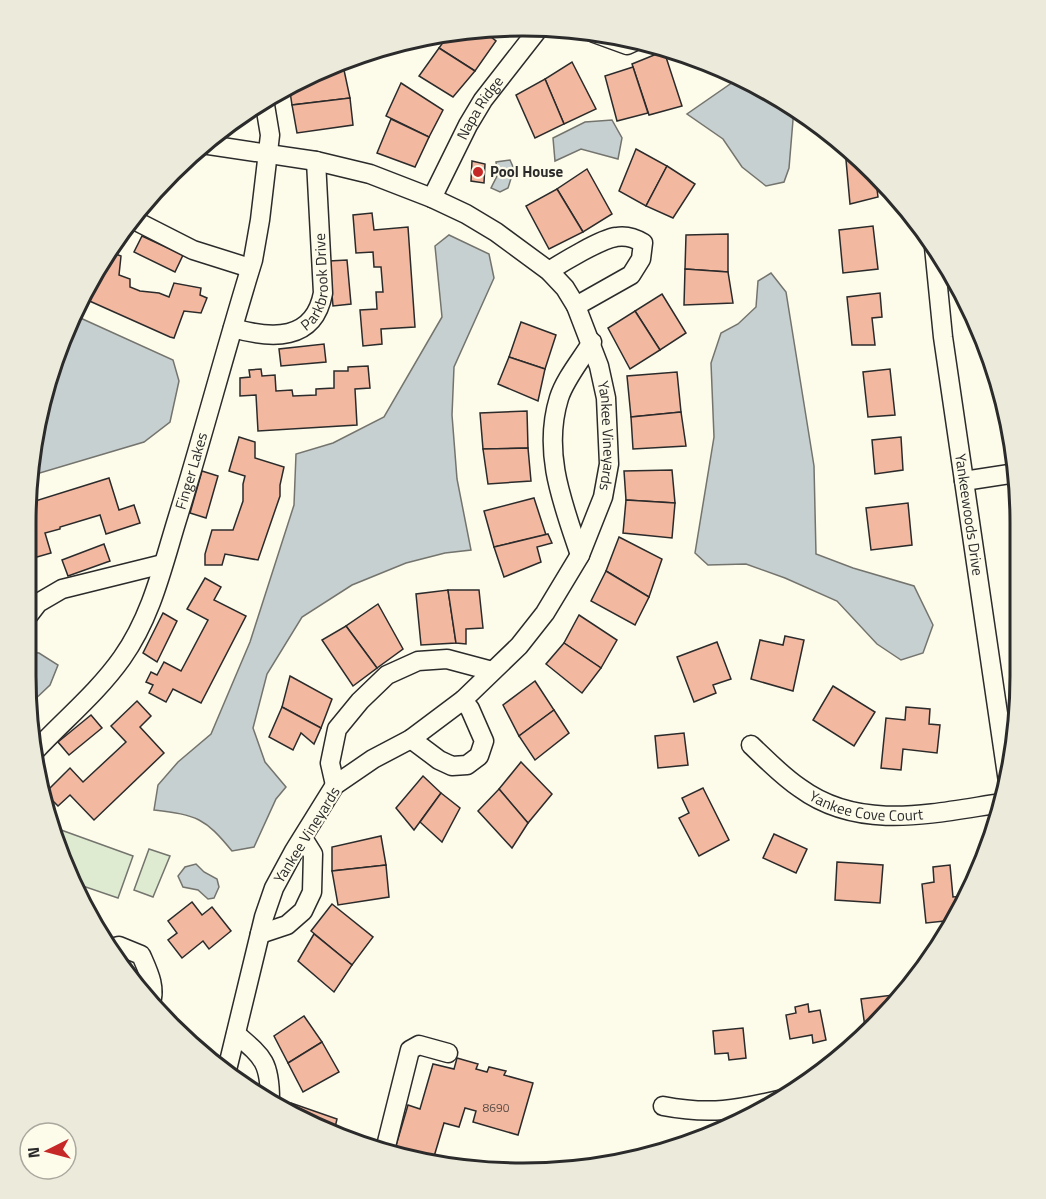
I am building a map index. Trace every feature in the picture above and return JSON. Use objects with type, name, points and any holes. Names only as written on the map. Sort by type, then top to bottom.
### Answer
[{"type":"street","name":"Napa Ridge","points":[[432,198],[483,100],[533,36]]},
{"type":"street","name":"Finger Lakes","points":[[41,745],[106,679],[123,657],[150,606],[250,268],[260,220],[270,135],[266,110]]},
{"type":"street","name":"Yankee Vineyards","points":[[216,146],[316,161],[370,174],[466,214],[496,232],[549,271],[565,288],[576,306],[592,342],[606,398],[609,464],[603,497],[580,555],[545,613],[519,646],[463,700],[411,739],[373,759],[335,785],[294,850],[274,888],[260,934],[229,1063]]},
{"type":"street","name":"Parkbrook Drive","points":[[233,328],[269,336],[285,334],[298,330],[316,315],[321,305],[323,293],[316,161]]},
{"type":"street","points":[[140,223],[194,250],[250,268]]},
{"type":"street","points":[[549,271],[568,258],[615,237],[633,237],[643,243],[641,259],[630,275],[576,306]]},
{"type":"street","name":"Yankeewoods Drive","points":[[936,265],[943,337],[1004,753]]},
{"type":"street","points":[[580,555],[559,494],[553,460],[553,427],[560,397],[592,342]]},
{"type":"street","points":[[964,481],[1007,474]]},
{"type":"street","points":[[36,606],[62,589],[163,564]]},
{"type":"street","points":[[335,785],[330,763],[338,729],[360,701],[387,675],[418,662],[447,659],[492,671]]},
{"type":"street","points":[[411,739],[439,760],[452,766],[467,765],[479,756],[484,741],[470,709],[463,700]]},
{"type":"street","name":"Yankee Cove Court","points":[[751,745],[801,790],[849,812],[895,817],[992,804]]},
{"type":"street","points":[[260,934],[287,924],[303,910],[312,892],[313,854],[303,838]]},
{"type":"street","points":[[118,946],[141,955],[151,977],[152,991]]},
{"type":"street","points":[[236,1034],[261,1056],[269,1077],[270,1092]]},
{"type":"street","points":[[387,1143],[410,1050],[419,1045],[448,1053]]},
{"type":"street","points":[[663,1106],[713,1112],[749,1107]]},
{"type":"green space","points":[[61,830],[133,856],[118,898],[84,886]]},
{"type":"green space","points":[[149,849],[170,856],[153,897],[134,890]]},
{"type":"shaded area","points":[[731,83],[793,118],[789,168],[784,182],[766,186],[742,167],[723,139],[687,114]]},
{"type":"shaded area","points":[[612,120],[622,138],[618,159],[581,149],[555,161],[553,138],[585,122]]},
{"type":"shaded area","points":[[510,160],[514,169],[508,188],[500,192],[491,188],[497,176],[496,162]]},
{"type":"shaded area","points":[[449,235],[489,254],[494,278],[454,367],[452,415],[457,479],[471,550],[445,553],[406,563],[352,585],[302,617],[267,674],[253,728],[265,762],[286,787],[276,799],[254,847],[232,851],[214,831],[199,820],[181,814],[154,810],[158,785],[178,762],[211,734],[250,642],[294,505],[296,454],[333,443],[384,417],[442,317],[435,246]]},
{"type":"shaded area","points":[[771,273],[786,292],[814,466],[816,554],[853,568],[914,586],[933,625],[923,653],[901,660],[877,644],[837,601],[746,564],[708,565],[695,553],[714,437],[711,363],[721,333],[738,324],[756,307],[758,281]]},
{"type":"shaded area","points":[[81,318],[173,360],[179,381],[170,422],[144,442],[39,473],[45,428],[53,397],[62,366]]},
{"type":"shaded area","points":[[36,653],[58,665],[50,685],[37,698]]},
{"type":"shaded area","points":[[196,864],[204,872],[217,879],[219,887],[214,898],[208,899],[198,890],[183,887],[178,876],[185,867]]},
{"type":"building","points":[[491,37],[496,41],[475,71],[439,48],[443,43],[459,40]]},
{"type":"building","points":[[439,48],[475,71],[453,97],[419,76]]},
{"type":"building","points":[[655,55],[666,58],[682,106],[649,115],[632,64]]},
{"type":"building","points":[[572,62],[596,109],[564,124],[545,79]]},
{"type":"building","points":[[633,67],[648,113],[617,121],[605,76]]},
{"type":"building","points":[[344,70],[350,98],[292,105],[291,95]]},
{"type":"building","points":[[545,79],[564,124],[535,138],[516,95]]},
{"type":"building","points":[[401,83],[443,110],[429,137],[386,116]]},
{"type":"building","points":[[350,98],[353,125],[297,133],[292,105]]},
{"type":"building","points":[[391,119],[429,137],[415,167],[377,153]]},
{"type":"building","points":[[636,149],[667,166],[646,206],[619,191]]},
{"type":"building","points":[[846,159],[877,189],[878,197],[850,204]]},
{"type":"building","name":"Pool House","points":[[472,161],[485,164],[484,183],[471,181]]},
{"type":"building","points":[[667,166],[695,184],[673,218],[646,206]]},
{"type":"building","points":[[587,169],[612,214],[583,232],[557,189]]},
{"type":"building","points":[[557,189],[583,232],[549,249],[526,206]]},
{"type":"building","points":[[372,213],[374,230],[408,227],[415,327],[381,329],[382,344],[363,346],[360,310],[377,309],[376,292],[383,292],[381,267],[374,267],[373,252],[356,253],[353,215]]},
{"type":"building","points":[[873,226],[878,269],[843,273],[839,230]]},
{"type":"building","points":[[728,234],[728,272],[685,269],[686,235]]},
{"type":"building","points":[[142,236],[183,255],[175,272],[134,252]]},
{"type":"building","points":[[117,254],[121,256],[119,275],[130,279],[130,287],[140,291],[159,293],[169,297],[174,283],[201,288],[200,295],[207,298],[201,313],[184,311],[174,338],[90,301]]},
{"type":"building","points":[[347,260],[351,304],[333,306],[329,261]]},
{"type":"building","points":[[685,269],[728,272],[733,303],[684,305]]},
{"type":"building","points":[[880,293],[882,317],[872,318],[875,345],[852,345],[847,297]]},
{"type":"building","points":[[662,294],[686,333],[660,350],[635,311]]},
{"type":"building","points":[[635,311],[660,350],[630,369],[608,328]]},
{"type":"building","points":[[521,322],[556,335],[545,369],[509,357]]},
{"type":"building","points":[[324,344],[326,362],[281,366],[279,349]]},
{"type":"building","points":[[509,357],[545,369],[538,401],[498,384]]},
{"type":"building","points":[[368,366],[370,388],[355,389],[357,425],[258,431],[256,395],[240,396],[240,378],[250,377],[249,370],[261,369],[262,376],[275,375],[276,391],[292,390],[293,396],[316,395],[316,389],[334,388],[334,371],[348,371],[348,367]]},
{"type":"building","points":[[890,369],[895,415],[868,417],[863,372]]},
{"type":"building","points":[[677,372],[681,412],[631,417],[627,376]]},
{"type":"building","points":[[527,411],[528,448],[483,449],[480,413]]},
{"type":"building","points":[[681,412],[686,446],[633,449],[631,417]]},
{"type":"building","points":[[239,437],[255,442],[255,458],[284,467],[280,496],[258,560],[225,554],[222,565],[205,565],[205,554],[212,530],[233,530],[243,501],[245,476],[229,471]]},
{"type":"building","points":[[901,437],[903,470],[875,474],[872,440]]},
{"type":"building","points":[[528,448],[531,481],[488,484],[483,449]]},
{"type":"building","points":[[672,470],[675,503],[626,500],[624,471]]},
{"type":"building","points":[[202,471],[218,476],[206,518],[190,513]]},
{"type":"building","points":[[109,478],[119,510],[134,505],[140,523],[106,534],[100,515],[60,527],[60,529],[45,533],[51,553],[36,557],[37,501]]},
{"type":"building","points":[[534,498],[546,535],[494,547],[484,511]]},
{"type":"building","points":[[626,500],[675,503],[672,538],[623,533]]},
{"type":"building","points":[[908,503],[912,545],[871,550],[866,508]]},
{"type":"building","points":[[548,534],[552,543],[537,547],[541,562],[504,577],[494,547]]},
{"type":"building","points":[[619,537],[662,559],[649,597],[606,571]]},
{"type":"building","points":[[104,544],[110,561],[68,576],[62,560]]},
{"type":"building","points":[[606,571],[649,597],[635,625],[591,601]]},
{"type":"building","points":[[205,578],[221,587],[214,600],[246,616],[201,703],[173,689],[166,702],[149,693],[153,685],[146,682],[151,672],[157,675],[164,662],[181,671],[208,620],[187,609]]},
{"type":"building","points":[[448,590],[456,643],[421,645],[416,594]]},
{"type":"building","points":[[448,590],[479,590],[483,628],[466,629],[466,644],[456,643]]},
{"type":"building","points":[[378,604],[403,649],[377,668],[346,626]]},
{"type":"building","points":[[163,613],[177,621],[157,662],[143,653]]},
{"type":"building","points":[[579,615],[617,640],[601,668],[564,643]]},
{"type":"building","points":[[346,626],[377,668],[353,686],[322,640]]},
{"type":"building","points":[[785,636],[804,640],[793,691],[751,679],[760,640],[783,645]]},
{"type":"building","points":[[717,642],[731,679],[713,685],[716,693],[694,702],[677,657]]},
{"type":"building","points":[[564,643],[601,668],[582,693],[546,664]]},
{"type":"building","points":[[290,676],[332,699],[321,728],[282,707]]},
{"type":"building","points":[[535,681],[554,710],[519,736],[503,705]]},
{"type":"building","points":[[833,686],[875,712],[854,746],[813,720]]},
{"type":"building","points":[[137,701],[151,716],[140,727],[164,753],[94,820],[70,795],[58,806],[53,801],[50,788],[70,768],[83,782],[126,742],[111,726]]},
{"type":"building","points":[[282,707],[321,728],[314,744],[301,733],[293,750],[269,737]]},
{"type":"building","points":[[906,707],[930,709],[929,724],[940,725],[937,753],[903,749],[901,770],[881,768],[886,718],[905,720]]},
{"type":"building","points":[[554,710],[569,733],[535,760],[519,736]]},
{"type":"building","points":[[91,715],[102,728],[69,755],[58,742]]},
{"type":"building","points":[[684,733],[688,765],[658,768],[655,736]]},
{"type":"building","points":[[521,762],[552,794],[528,823],[499,789]]},
{"type":"building","points":[[423,776],[441,793],[414,830],[396,808]]},
{"type":"building","points":[[703,788],[729,840],[699,856],[679,818],[689,813],[682,798]]},
{"type":"building","points":[[499,789],[528,823],[512,848],[478,811]]},
{"type":"building","points":[[441,793],[460,808],[442,842],[420,822]]},
{"type":"building","points":[[774,834],[807,849],[796,873],[763,858]]},
{"type":"building","points":[[381,836],[386,865],[332,871],[332,847]]},
{"type":"building","points":[[837,862],[883,865],[880,903],[835,900]]},
{"type":"building","points":[[386,865],[389,897],[338,905],[332,871]]},
{"type":"building","points":[[950,865],[953,897],[957,897],[944,921],[926,923],[922,884],[934,882],[933,867]]},
{"type":"building","points":[[192,902],[202,915],[212,907],[231,931],[209,949],[203,941],[182,958],[168,940],[177,933],[168,921]]},
{"type":"building","points":[[332,904],[373,937],[352,965],[311,931]]},
{"type":"building","points":[[314,934],[352,965],[334,992],[298,961]]},
{"type":"building","points":[[890,995],[864,1023],[861,999]]},
{"type":"building","points":[[808,1004],[809,1012],[820,1010],[826,1040],[813,1043],[812,1035],[790,1039],[786,1015],[796,1013],[795,1007]]},
{"type":"building","points":[[304,1016],[322,1042],[288,1063],[274,1036]]},
{"type":"building","points":[[743,1028],[746,1058],[729,1060],[728,1053],[715,1054],[713,1031]]},
{"type":"building","points":[[322,1042],[339,1072],[303,1092],[288,1063]]},
{"type":"building","points":[[457,1058],[478,1064],[476,1069],[487,1072],[489,1067],[506,1071],[504,1075],[533,1083],[518,1135],[473,1122],[476,1111],[465,1108],[459,1127],[444,1123],[434,1155],[396,1146],[408,1105],[420,1109],[433,1064],[454,1069]]},
{"type":"building","points":[[291,1104],[337,1119],[336,1125],[308,1113]]},
{"type":"place","name":"Pool House","points":[[478,172]]}]
